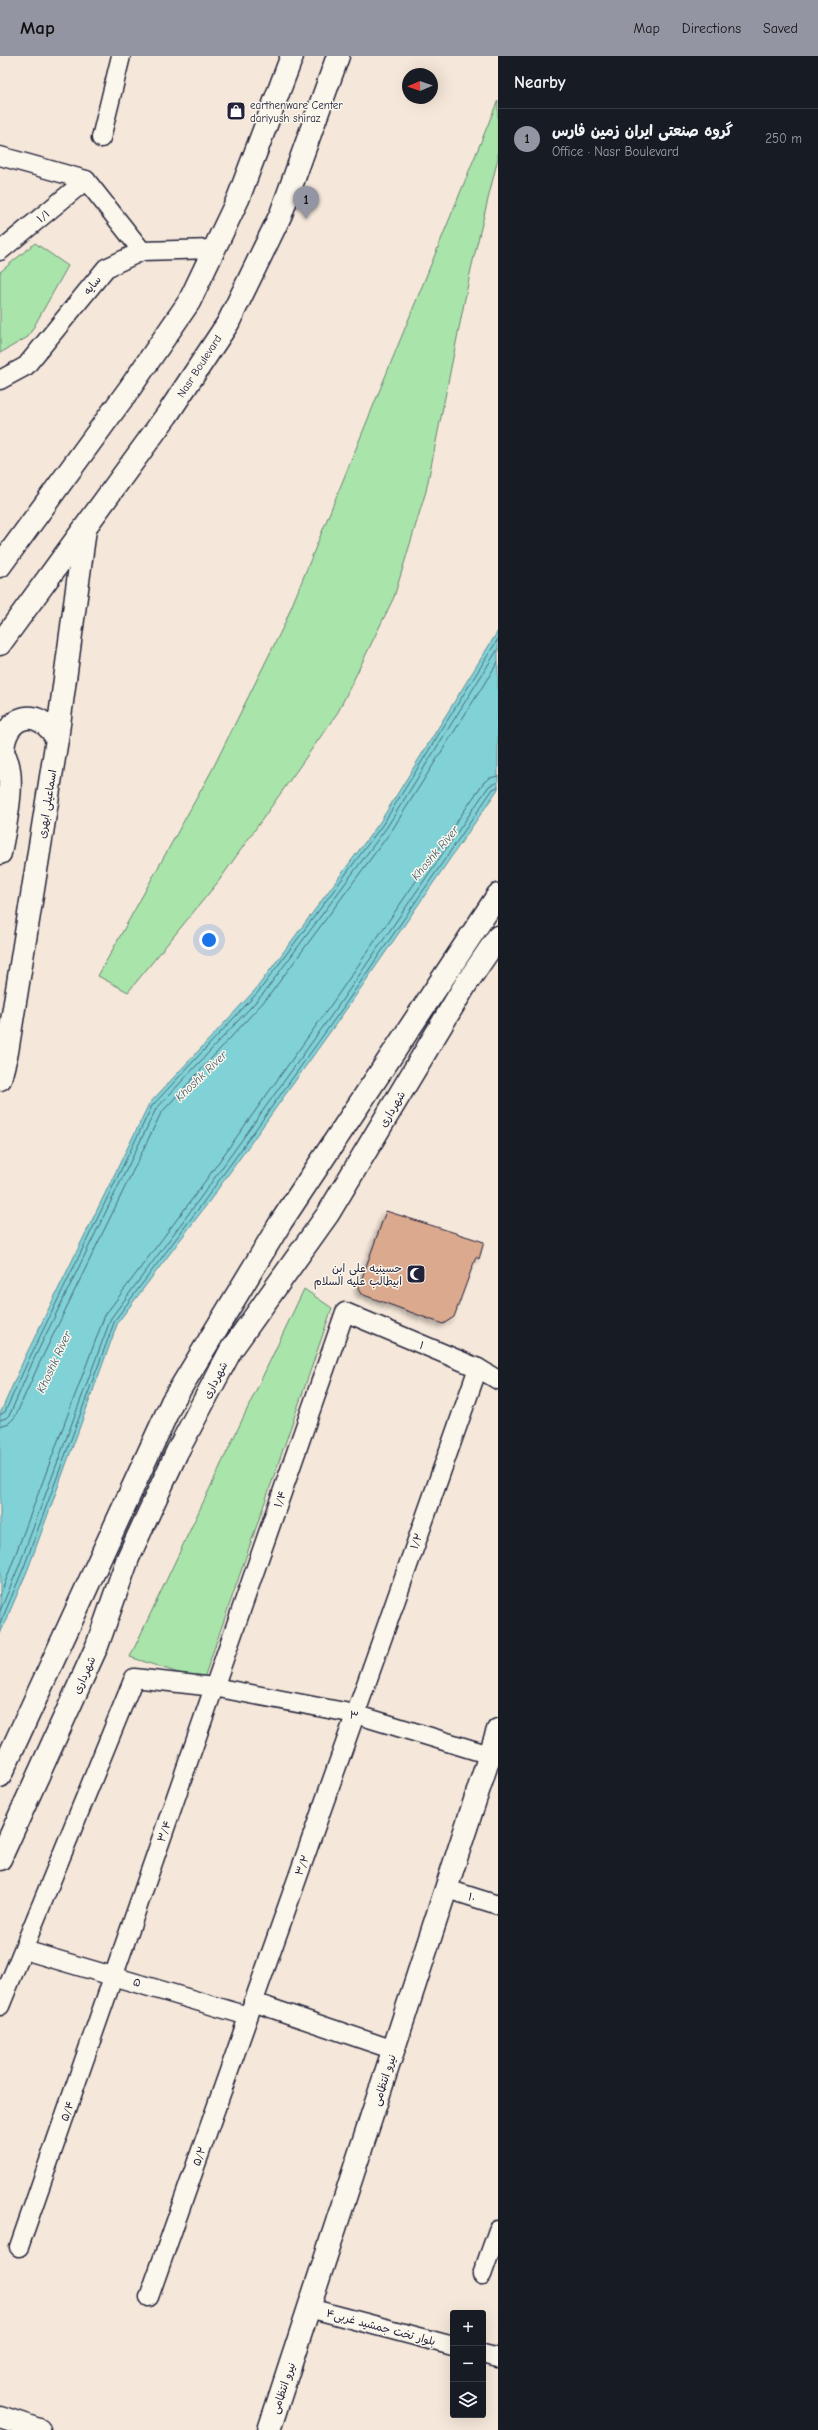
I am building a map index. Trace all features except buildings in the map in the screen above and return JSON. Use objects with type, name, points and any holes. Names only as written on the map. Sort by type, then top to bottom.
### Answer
[{"type":"street","points":[[100,138],[121,56]]},
{"type":"street","points":[[0,566],[130,388],[189,302],[238,199],[292,56]]},
{"type":"street","name":"Nasr Boulevard","points":[[0,644],[167,415],[228,323],[281,214],[338,56]]},
{"type":"street","points":[[0,156],[86,180],[142,251]]},
{"type":"street","name":"۱/۱","points":[[0,251],[86,180]]},
{"type":"street","name":"سایه","points":[[0,380],[26,366],[106,268],[142,251],[214,249]]},
{"type":"street","name":"اسماعیلی ابهری","points":[[0,1079],[7,1052],[58,739],[85,527]]},
{"type":"street","points":[[0,853],[10,772],[1,751],[3,738],[11,725],[24,718],[38,718],[51,726],[58,739]]},
{"type":"street","points":[[0,1776],[172,1402],[281,1222],[498,895]]},
{"type":"street","name":"شهرداری","points":[[0,1859],[97,1646],[128,1558],[178,1452],[231,1350],[328,1214],[462,991],[498,937]]},
{"type":"street","name":"۱","points":[[345,1312],[478,1368],[498,1380]]},
{"type":"street","name":"۱/۴","points":[[214,1687],[345,1312]]},
{"type":"street","name":"۱/۲","points":[[355,1714],[478,1368]]},
{"type":"street","name":"۳","points":[[24,1950],[134,1678],[214,1687],[355,1714],[490,1755]]},
{"type":"street","name":"۳/۴","points":[[114,1975],[214,1687]]},
{"type":"street","name":"۳/۲","points":[[251,2009],[355,1714]]},
{"type":"street","name":"نیرو انتظامی","points":[[269,2430],[498,1730]]},
{"type":"street","name":"۱۰","points":[[447,1889],[498,1905]]},
{"type":"street","points":[[0,2006],[24,1950]]},
{"type":"street","name":"۵","points":[[24,1950],[114,1975],[251,2009],[394,2050]]},
{"type":"street","name":"۵/۴","points":[[20,2247],[114,1975]]},
{"type":"street","name":"۵/۲","points":[[149,2297],[251,2009]]},
{"type":"street","points":[[482,2275],[498,2230]]},
{"type":"street","name":"بلوار تخت جمشید غربی۴","points":[[309,2308],[450,2345]]},
{"type":"street","points":[[486,2355],[498,2358]]},
{"type":"street","points":[[0,2417],[39,2430]]},
{"type":"green space","points":[[498,100],[498,158],[471,269],[426,491],[394,597],[338,712],[218,882],[128,992],[98,976],[211,772],[284,625]]},
{"type":"green space","points":[[35,243],[68,266],[28,337],[0,353],[0,272]]},
{"type":"green space","points":[[304,1289],[332,1308],[203,1681],[130,1657]]},
{"type":"water","name":"Khoshk River","points":[[498,631],[498,789],[345,1011],[205,1207],[118,1322],[28,1569],[0,1634],[0,1414],[25,1357],[149,1104],[256,989],[380,822]]},
{"type":"place","name":"earthenware Center dariyush shiraz","points":[[236,111]]},
{"type":"place","name":"گروه صنعتی ایران زمین فارس","points":[[306,219]]},
{"type":"place","name":"حسینیه علی ابن ابیطالب علیه السلام","points":[[416,1274]]}]
